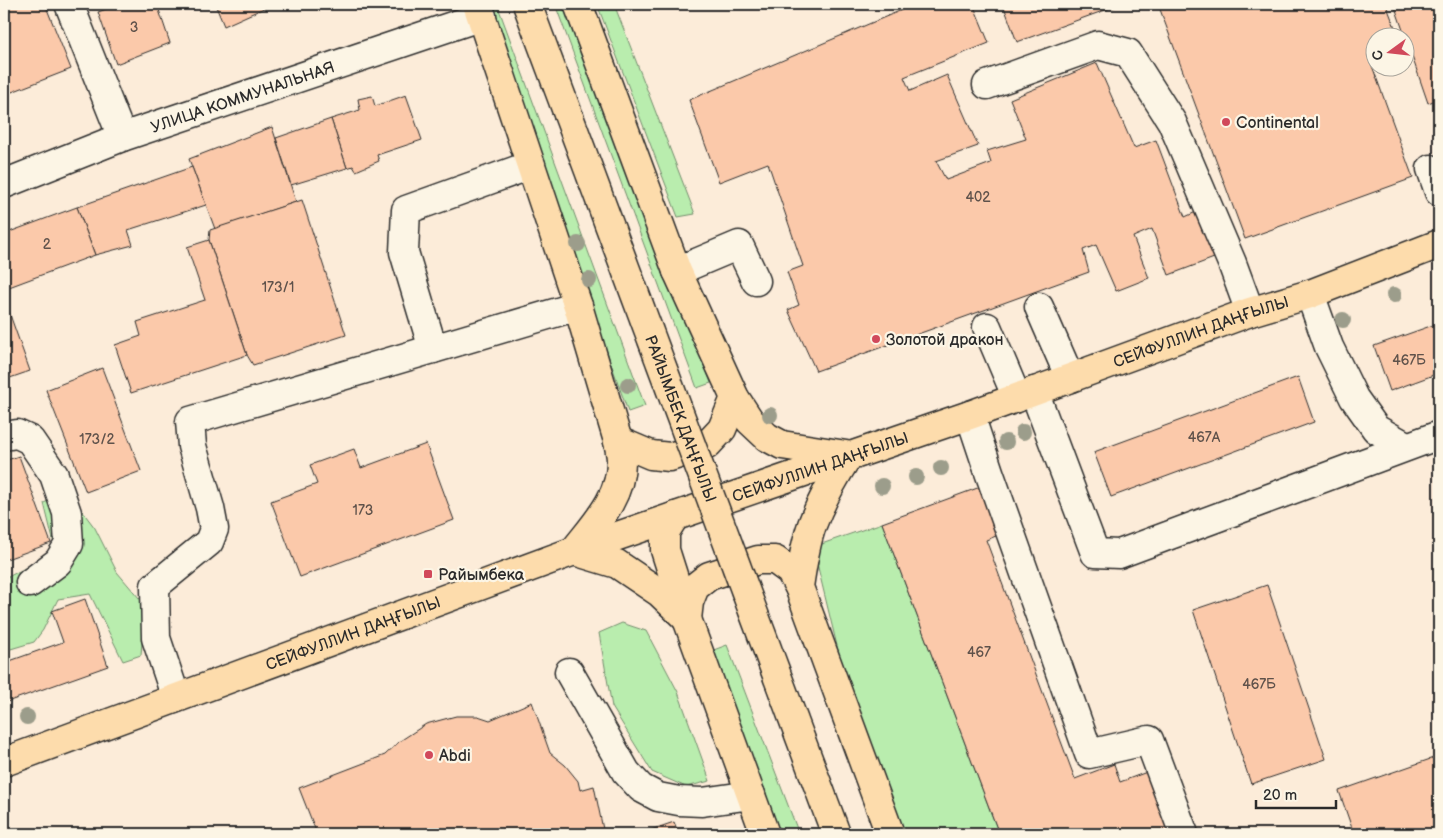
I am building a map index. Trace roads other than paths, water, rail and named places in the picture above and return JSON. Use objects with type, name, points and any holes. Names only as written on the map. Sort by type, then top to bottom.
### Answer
[{"type":"main road","name":"РАЙЫМБЕК ДАҢҒЫЛЫ","points":[[527,4],[836,834]]},
{"type":"main road","points":[[578,4],[677,270],[735,398],[750,421],[767,437],[782,445],[848,456],[825,495],[812,526],[805,549],[799,586]]},
{"type":"main road","points":[[480,10],[578,306],[618,440],[621,460],[617,491],[605,512],[574,551],[617,564],[660,594],[687,620]]},
{"type":"main road","name":"СЕЙФУЛЛИН ДАҢҒЫЛЫ","points":[[4,762],[574,551],[970,415],[1250,312],[1310,294],[1439,244]]},
{"type":"main road","points":[[618,440],[651,455],[670,457],[707,445],[722,428],[735,398]]},
{"type":"main road","points":[[675,516],[665,532],[665,550],[687,620],[765,834]]},
{"type":"main road","points":[[687,620],[689,602],[695,587],[709,576],[758,560],[775,560],[790,571],[799,586],[890,834]]},
{"type":"lane","points":[[69,4],[122,137]]},
{"type":"lane","name":"УЛИЦА КОММУНАЛЬНАЯ","points":[[4,184],[122,137],[480,10]]},
{"type":"lane","points":[[987,85],[1098,44],[1128,53],[1172,122],[1232,263],[1250,312]]},
{"type":"lane","points":[[433,349],[404,252],[406,210],[531,165]]},
{"type":"lane","points":[[677,270],[738,245],[756,281]]},
{"type":"lane","points":[[1310,294],[1330,347],[1354,398],[1376,429],[1406,446]]},
{"type":"lane","points":[[176,698],[156,638],[155,586],[209,542],[214,529],[210,508],[192,446],[190,421],[578,306]]},
{"type":"lane","points":[[1039,307],[1070,378]]},
{"type":"lane","points":[[987,326],[1026,395],[1095,553],[1119,554],[1406,446],[1438,440]]},
{"type":"lane","points":[[970,415],[1088,754],[1149,740],[1184,834]]},
{"type":"lane","points":[[4,436],[17,434],[30,440],[54,476],[68,513],[69,544],[58,562],[30,583]]},
{"type":"lane","points":[[568,672],[626,772],[642,788],[658,796],[679,801],[702,802],[751,795]]},
{"type":"place","name":"Continental","points":[[1226,122]]},
{"type":"place","name":"Золотой дракон","points":[[876,339]]},
{"type":"place","name":"Райымбека","points":[[428,574]]},
{"type":"place","name":"Abdi","points":[[429,755]]}]
